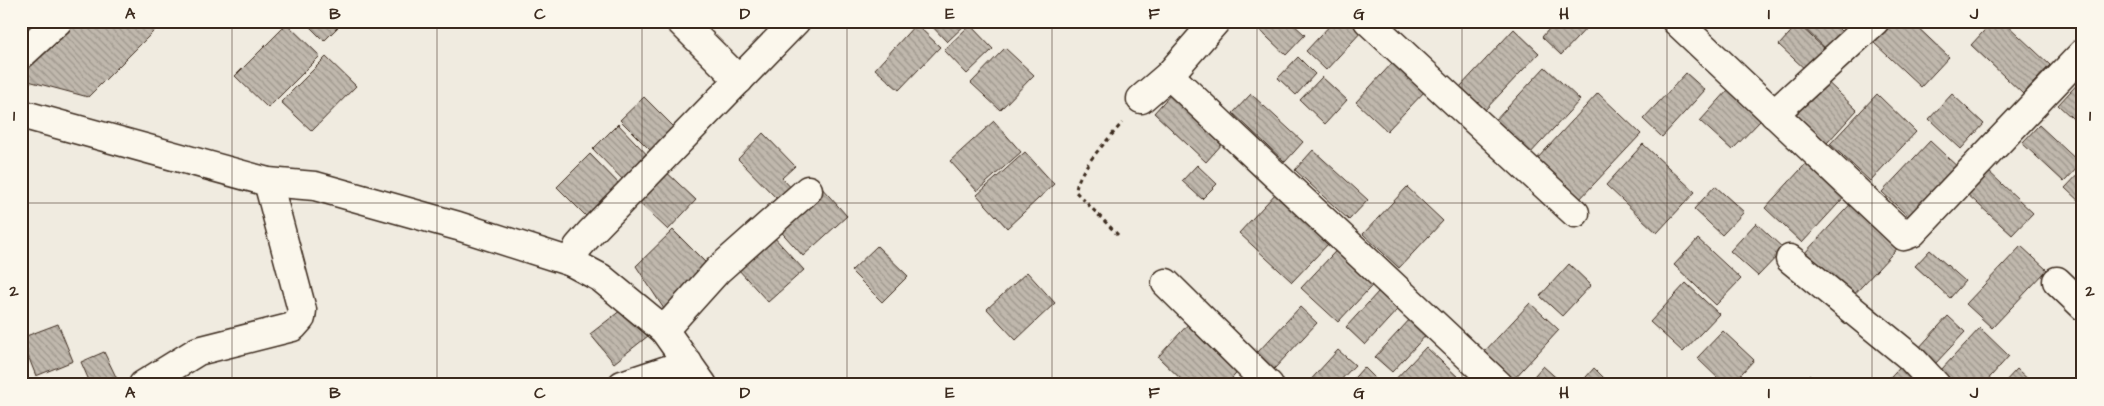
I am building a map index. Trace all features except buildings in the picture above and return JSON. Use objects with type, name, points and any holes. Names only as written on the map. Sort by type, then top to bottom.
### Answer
[{"type":"street","points":[[21,56],[58,21]]},
{"type":"street","points":[[680,21],[739,80]]},
{"type":"street","points":[[571,262],[578,247],[591,232],[796,21]]},
{"type":"street","points":[[1141,99],[1170,75],[1216,21]]},
{"type":"street","points":[[1368,21],[1575,213]]},
{"type":"street","points":[[1676,21],[1902,235],[1908,236],[2083,53]]},
{"type":"street","points":[[1774,114],[1875,21]]},
{"type":"street","points":[[1170,75],[1499,385]]},
{"type":"street","points":[[21,114],[268,182],[315,186],[458,226],[571,262],[601,278],[664,330],[696,374],[622,385]]},
{"type":"street","points":[[143,385],[198,351],[282,331],[293,327],[301,318],[302,310],[268,182]]},
{"type":"street","points":[[664,330],[718,270],[808,190]]},
{"type":"street","points":[[1790,259],[1910,357],[1936,385]]},
{"type":"street","points":[[2057,281],[2083,306]]},
{"type":"street","points":[[1166,283],[1269,385]]},
{"type":"path","points":[[1118,235],[1076,192],[1076,185],[1082,172],[1141,99]]}]
